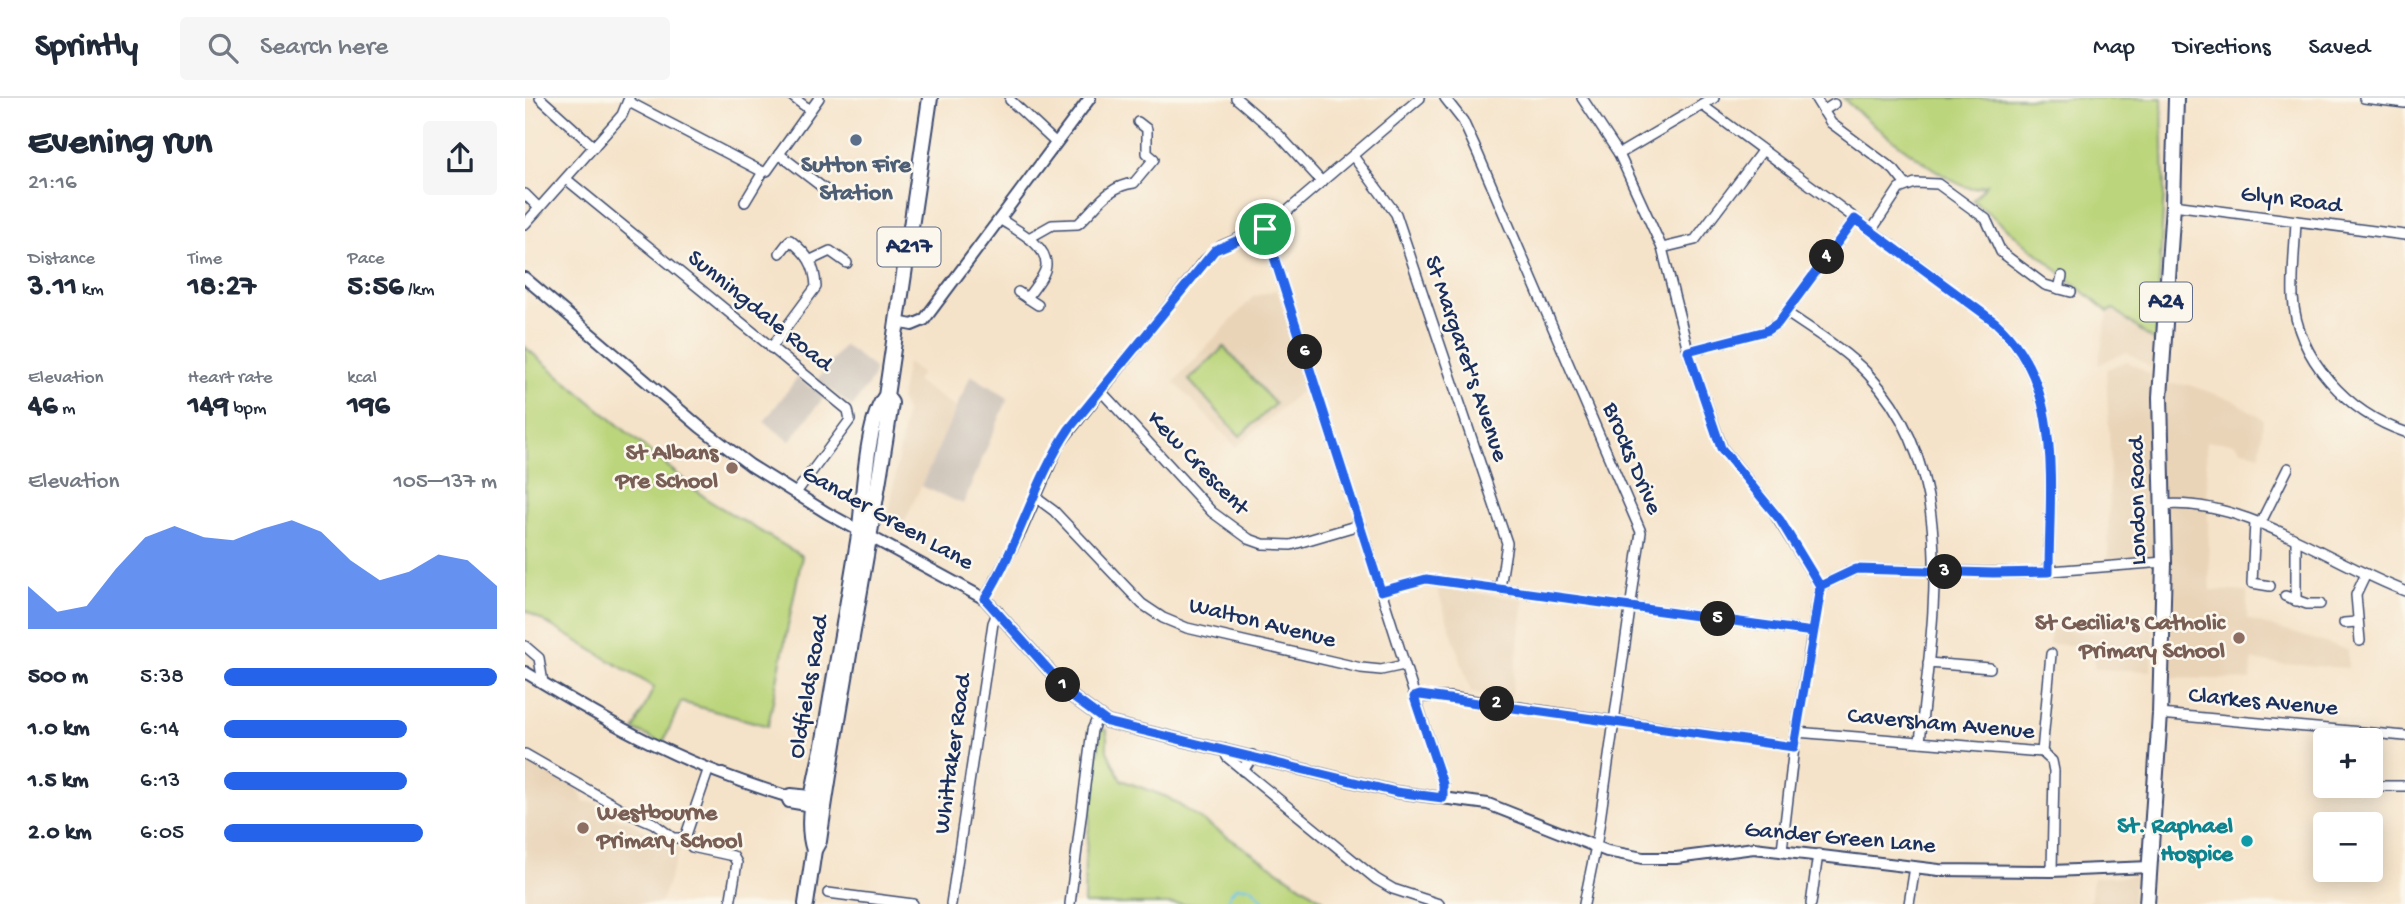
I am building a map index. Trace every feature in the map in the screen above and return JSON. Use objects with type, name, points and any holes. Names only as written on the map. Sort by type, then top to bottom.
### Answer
[{"type":"highway","name":"A217","points":[[865,533],[873,431],[880,403],[886,396],[930,98]]},
{"type":"highway","name":"London Road","points":[[2147,904],[2160,714],[2164,562],[2160,397],[2173,205],[2176,98]]},
{"type":"highway","name":"Oldfields Road","points":[[806,904],[814,850],[810,839],[819,802],[865,533]]},
{"type":"street","points":[[540,98],[594,147]]},
{"type":"street","points":[[794,98],[810,110]]},
{"type":"street","points":[[745,202],[763,172],[819,98]]},
{"type":"street","points":[[897,322],[917,324],[924,320],[1090,98]]},
{"type":"street","points":[[985,599],[1021,532],[1059,445],[1100,390],[1215,250],[1265,229],[1420,98]]},
{"type":"street","name":"Brocks Drive","points":[[1445,98],[1463,121],[1478,154],[1641,532],[1632,607],[1584,904]]},
{"type":"street","points":[[1581,98],[1619,154],[1662,248],[1688,351],[1721,448],[1780,520],[1820,586],[1796,732],[1782,850]]},
{"type":"street","points":[[1619,154],[1714,98]]},
{"type":"street","points":[[2364,98],[2405,103]]},
{"type":"street","points":[[1237,99],[1280,136],[1322,182]]},
{"type":"street","points":[[1816,99],[1831,123],[1894,170],[1906,185]]},
{"type":"street","points":[[525,224],[622,115],[629,100],[763,172]]},
{"type":"street","points":[[1010,100],[1056,143]]},
{"type":"street","points":[[1822,111],[1834,104]]},
{"type":"street","points":[[1702,105],[2010,335],[2028,362],[2041,391],[2048,431],[2049,572]]},
{"type":"street","points":[[1028,238],[1052,225],[1078,224],[1104,195],[1125,184],[1134,183],[1154,159],[1147,153],[1147,129],[1138,122]]},
{"type":"street","points":[[1662,248],[1691,242],[1701,234],[1762,151]]},
{"type":"street","points":[[779,154],[826,190]]},
{"type":"street","name":"St Margaret's Avenue","points":[[1353,156],[1396,214],[1507,543],[1500,588]]},
{"type":"street","name":"Sunningdale Road","points":[[566,179],[851,414],[850,420],[795,494]]},
{"type":"street","points":[[1871,231],[1890,201],[1906,185],[1933,182],[1944,187],[1986,219],[2001,252],[2040,282],[2071,292]]},
{"type":"street","points":[[525,194],[540,208]]},
{"type":"street","name":"Glyn Road","points":[[2173,205],[2405,235]]},
{"type":"street","points":[[1000,219],[1028,238],[1045,260],[1046,267],[1027,298]]},
{"type":"street","points":[[1688,351],[1766,331],[1787,313],[1855,219]]},
{"type":"street","points":[[2296,221],[2293,299],[2298,323],[2310,353],[2336,387],[2356,405],[2378,421],[2405,432]]},
{"type":"street","points":[[1265,229],[1443,784],[1443,798]]},
{"type":"street","points":[[771,348],[814,291],[811,260],[790,240],[780,253]]},
{"type":"street","points":[[811,260],[830,251],[847,264]]},
{"type":"street","points":[[2059,289],[2061,276]]},
{"type":"street","name":"Gander Green Lane","points":[[525,278],[700,427],[795,494],[985,599],[1074,698],[1098,717],[1125,728],[1224,749],[1396,792],[1488,804],[1625,855],[1661,859],[1740,849],[1782,850],[1915,867],[2052,871],[2150,867]]},
{"type":"street","points":[[1018,292],[1038,305]]},
{"type":"street","points":[[1787,313],[1855,361],[1898,414],[1917,453],[1926,482],[1935,571],[1920,742]]},
{"type":"street","name":"Kew Crescent","points":[[1100,390],[1213,512],[1249,539],[1263,544],[1291,545],[1359,525]]},
{"type":"street","points":[[2270,586],[2252,583],[2257,523],[2288,468]]},
{"type":"street","name":"Walton Avenue","points":[[1035,497],[1054,511],[1142,604],[1174,623],[1361,668],[1381,670],[1404,666]]},
{"type":"street","points":[[2162,505],[2193,505],[2257,523],[2405,591]]},
{"type":"street","points":[[2296,540],[2296,601]]},
{"type":"street","points":[[1820,586],[1856,569],[2049,572],[2164,562]]},
{"type":"street","points":[[2360,641],[2356,595],[2366,574]]},
{"type":"street","points":[[1381,591],[1426,579],[1813,632]]},
{"type":"street","points":[[2285,596],[2296,601],[2320,604]]},
{"type":"street","name":"Whittaker Road","points":[[951,904],[993,622],[998,611]]},
{"type":"street","points":[[2344,624],[2357,622]]},
{"type":"street","points":[[525,646],[539,658],[543,683]]},
{"type":"street","points":[[2042,752],[2050,654]]},
{"type":"street","points":[[1928,663],[1990,668]]},
{"type":"street","points":[[525,671],[634,737],[708,771],[786,796],[791,794],[819,802]]},
{"type":"street","points":[[1414,697],[1449,697],[1794,747]]},
{"type":"street","name":"Clarkes Avenue","points":[[2160,714],[2405,736]]},
{"type":"street","points":[[1070,904],[1092,730],[1098,717]]},
{"type":"street","name":"Caversham Avenue","points":[[1796,732],[2042,752],[2052,761],[2054,771],[2052,871]]},
{"type":"street","points":[[1224,749],[1243,771],[1384,885],[1439,904]]},
{"type":"street","points":[[525,754],[623,810],[653,823],[673,838],[685,838]]},
{"type":"street","points":[[1243,771],[1252,756]]},
{"type":"street","points":[[685,838],[708,771]]},
{"type":"street","points":[[2383,786],[2405,786]]},
{"type":"street","points":[[685,838],[692,847],[733,856],[737,863],[730,904]]},
{"type":"street","points":[[1811,904],[1818,854]]},
{"type":"street","points":[[1909,904],[1915,867]]},
{"type":"street","points":[[828,892],[913,904]]},
{"type":"shaded area","points":[[1277,290],[1307,386],[1236,447],[1174,382],[1253,297]]},
{"type":"shaded area","points":[[2114,309],[2156,343],[2153,369],[2126,352],[2098,365],[2108,312]]},
{"type":"shaded area","points":[[844,345],[874,368],[873,378],[852,407],[830,389],[790,441],[764,422],[797,378],[811,388]]},
{"type":"shaded area","points":[[2127,361],[2150,374],[2150,383],[2189,385],[2233,400],[2263,419],[2260,454],[2242,450],[2234,443],[2206,441],[2210,590],[2247,592],[2247,619],[2348,650],[2348,668],[2269,663],[2252,659],[2250,680],[2171,678],[2171,556],[2108,558],[2110,454],[2106,369]]},
{"type":"shaded area","points":[[907,363],[921,373],[916,381],[956,408],[903,526],[893,528],[889,514],[906,412],[900,399]]},
{"type":"shaded area","points":[[971,375],[1008,398],[963,504],[921,486]]},
{"type":"shaded area","points":[[1437,588],[1524,599],[1511,698],[1471,692]]},
{"type":"shaded area","points":[[2103,612],[2154,615],[2151,671],[2094,669],[2094,646],[2049,644],[2051,629],[2103,633]]},
{"type":"shaded area","name":"Westbourne Primary School","points":[[525,760],[577,787],[584,802],[595,802],[607,810],[609,816],[629,821],[653,836],[653,839],[680,849],[660,904],[525,904]]},
{"type":"shaded area","points":[[2135,876],[2132,904],[2090,904],[2093,877]]},
{"type":"green space","points":[[1843,98],[2162,98],[2164,191],[2156,343],[2114,309],[2108,312],[1973,200],[1987,184],[1971,188],[1944,176],[1886,134]]},
{"type":"green space","points":[[525,347],[708,500],[802,556],[768,726],[681,702],[663,743],[634,730],[654,687],[525,610]]},
{"type":"green space","points":[[1224,347],[1275,404],[1240,436],[1189,380]]},
{"type":"green space","points":[[1101,729],[1107,730],[1107,751],[1121,780],[1167,797],[1329,904],[1084,904],[1085,860]]},
{"type":"waterway","points":[[1228,904],[1230,894],[1237,887],[1251,887],[1267,904]]},
{"type":"place","name":"Sutton Fire Station","points":[[856,140]]},
{"type":"place","name":"St Albans Pre School","points":[[732,468]]},
{"type":"place","name":"St Cecilia's Catholic Primary School","points":[[2239,638]]},
{"type":"place","name":"Westbourne Primary School","points":[[583,828]]},
{"type":"place","name":"St. Raphael Hospice","points":[[2247,841]]},
{"type":"route","points":[[1265,229],[1228,242],[1215,250],[1069,429],[1050,462],[1021,532],[985,599],[1074,698],[1107,722],[1396,792],[1443,798],[1443,784],[1414,697],[1420,695],[1794,747],[1820,595],[1820,586],[1856,569],[2049,572],[2048,431],[2041,391],[2028,362],[2010,335],[1995,322],[1855,219],[1778,323],[1766,331],[1688,351],[1721,448],[1780,520],[1820,586],[1813,632],[1426,579],[1381,591],[1265,229]]}]
